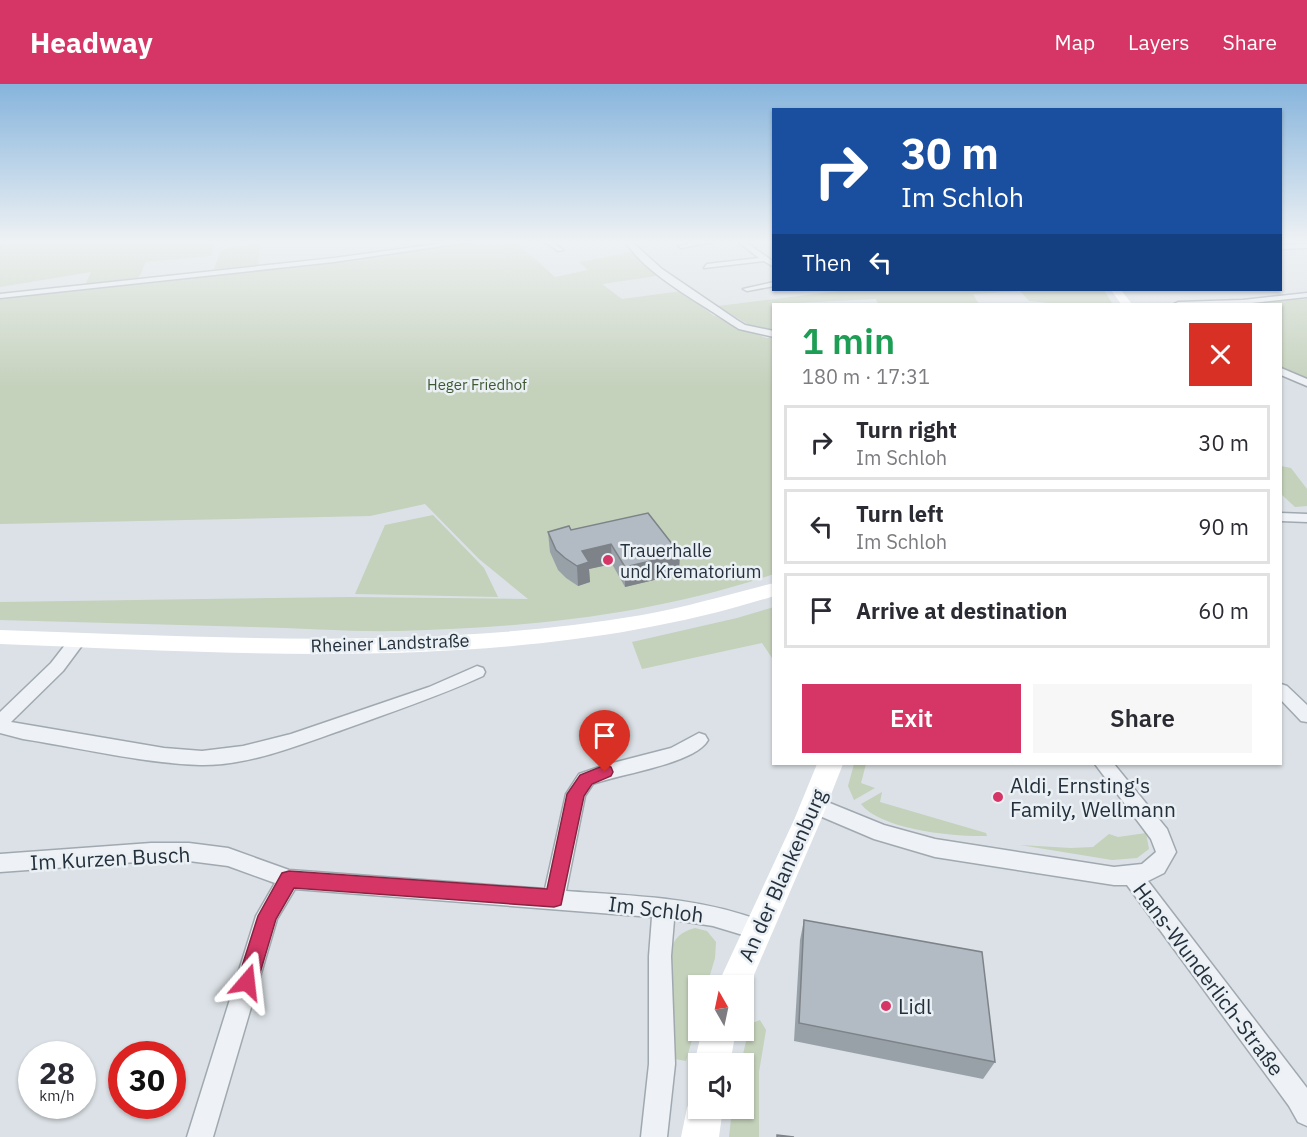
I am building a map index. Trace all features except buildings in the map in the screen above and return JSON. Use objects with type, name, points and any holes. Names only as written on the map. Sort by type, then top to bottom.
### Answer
[{"type":"street","points":[[0,296],[54,290]]},
{"type":"street","points":[[689,290],[742,327],[772,334]]},
{"type":"street","points":[[1210,303],[1307,295]]},
{"type":"street","points":[[1282,371],[1307,383]]},
{"type":"street","points":[[1294,518],[1307,527]]},
{"type":"street","name":"Rheiner Landstraße","points":[[0,637],[232,646],[439,644],[610,627],[679,615],[772,590]]},
{"type":"street","points":[[0,724],[57,667],[78,640]]},
{"type":"street","name":"Rheiner Landstraße","points":[[0,724],[23,732],[164,756],[202,758],[243,753],[304,736],[435,691],[477,672]]},
{"type":"street","points":[[1282,691],[1307,716]]},
{"type":"street","points":[[554,898],[576,794],[586,779],[676,754],[699,740]]},
{"type":"street","name":"An der Blankenburg","points":[[737,975],[756,929],[816,805],[830,765]]},
{"type":"street","points":[[1105,765],[1160,835],[1166,852],[1161,865],[1150,872],[1132,876]]},
{"type":"street","name":"Hans-Wunderlich-Straße","points":[[816,805],[881,832],[935,848],[1114,876],[1132,876],[1298,1097],[1307,1113]]},
{"type":"street","name":"Im Kurzen Busch","points":[[0,863],[151,852],[189,852],[228,857],[289,879]]},
{"type":"street","points":[[200,1137],[267,916],[289,879]]},
{"type":"street","name":"Im Schloh","points":[[289,879],[664,908],[713,916],[756,929]]},
{"type":"street","points":[[654,1137],[662,1064],[660,956],[664,908]]},
{"type":"street","points":[[700,1137],[703,1119]]},
{"type":"green space","name":"Heger Friedhof","points":[[71,290],[570,290],[606,323],[570,290],[610,290],[622,299],[681,291],[714,316],[697,317],[715,316],[766,338],[772,338],[772,575],[682,600],[636,609],[589,617],[494,627],[363,631],[0,620],[0,602],[350,597],[528,599],[479,559],[425,504],[370,516],[0,524],[0,298]]},
{"type":"green space","points":[[839,291],[1020,291],[973,294],[978,303],[878,303],[876,299],[772,303],[772,331],[752,327],[718,306]]},
{"type":"green space","points":[[1020,291],[1105,291],[1112,303],[1049,303],[1029,301]]},
{"type":"green space","points":[[1307,299],[1307,381],[1282,369],[1282,303],[1255,303]]},
{"type":"green space","points":[[1282,466],[1291,468],[1307,489],[1307,506],[1295,507],[1282,495]]},
{"type":"green space","points":[[433,515],[484,568],[498,597],[355,594],[385,525]]},
{"type":"green space","points":[[772,608],[772,658],[762,643],[642,669],[632,642]]},
{"type":"green space","points":[[854,765],[866,765],[861,783],[875,788],[854,800],[848,786]]},
{"type":"green space","points":[[882,792],[880,802],[986,833],[987,836],[939,833],[901,826],[885,820],[871,813],[861,804]]},
{"type":"green space","points":[[1146,833],[1149,849],[1137,858],[1112,860],[1020,845],[1093,847],[1109,834],[1118,837]]},
{"type":"green space","points":[[695,928],[707,931],[716,942],[715,958],[710,975],[688,975],[688,1041],[692,1041],[686,1061],[675,1059],[669,960],[676,939],[684,932]]},
{"type":"green space","points":[[760,1020],[766,1030],[759,1072],[759,1137],[729,1137],[731,1119],[754,1119],[754,1053],[743,1053],[746,1041],[754,1041],[754,1022]]},
{"type":"place","name":"Trauerhalle und Krematorium","points":[[608,560]]},
{"type":"place","name":"Aldi, Ernsting's Family, Wellmann","points":[[998,797]]},
{"type":"place","name":"Lidl","points":[[886,1006]]},
{"type":"route","points":[[247,982],[267,916],[289,879],[554,898],[576,794],[586,779],[605,772]]}]
